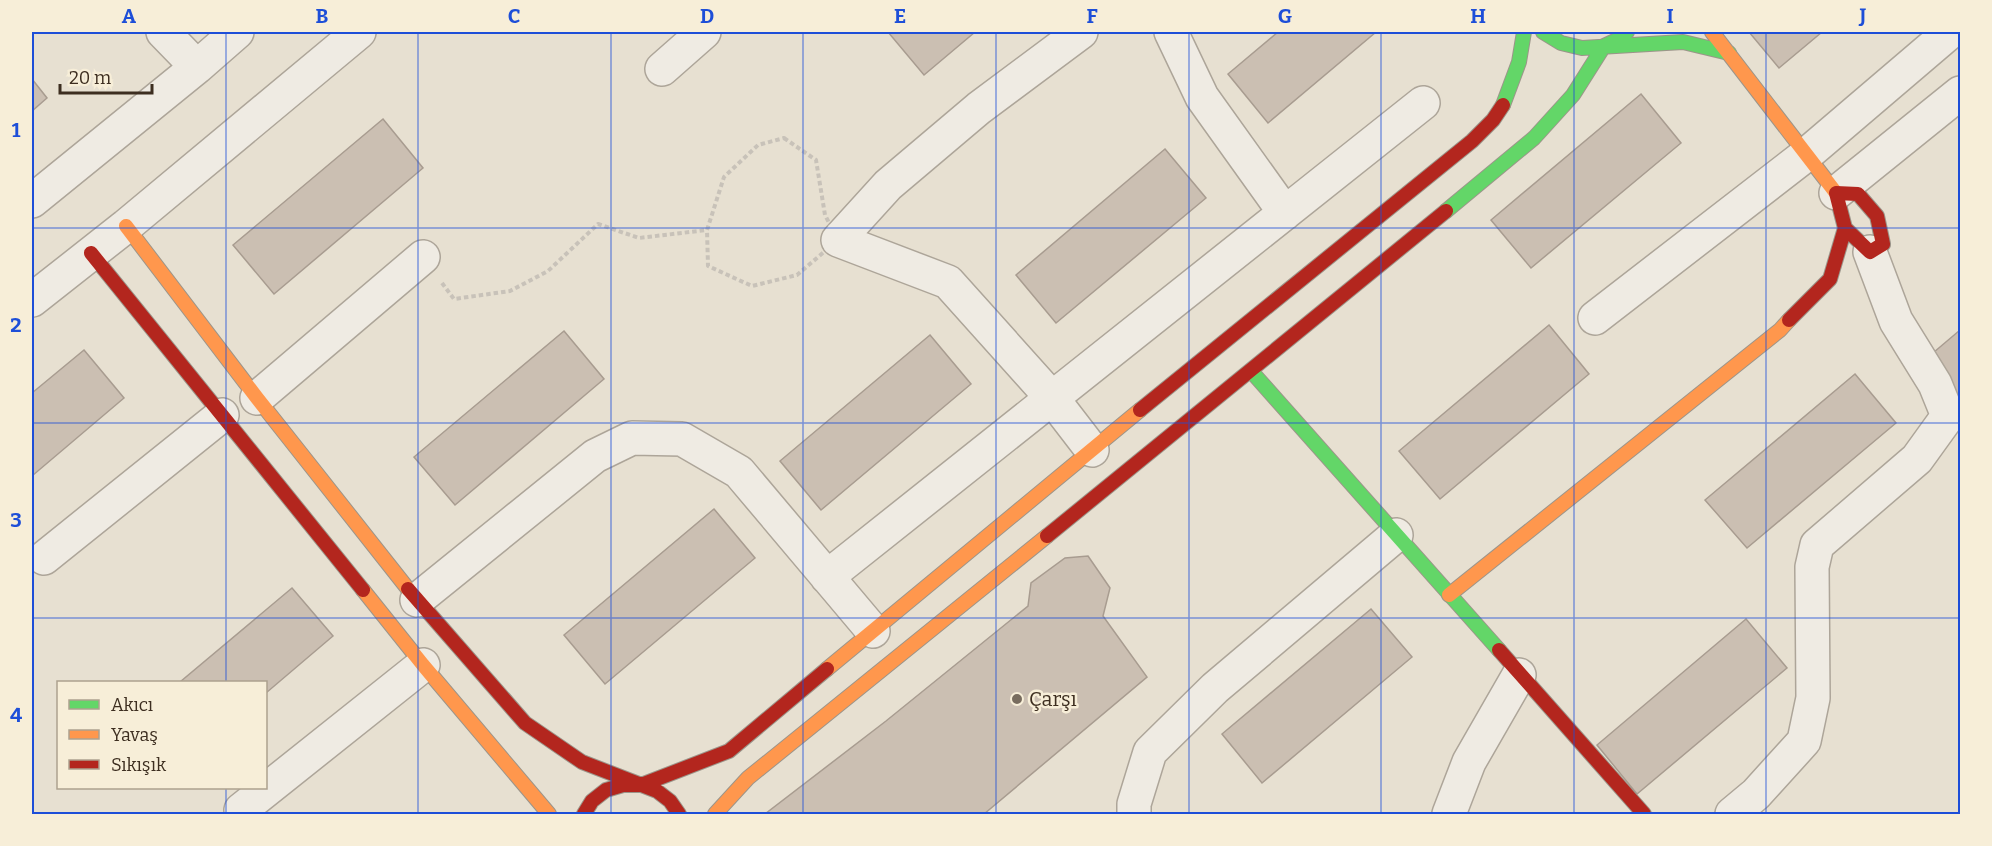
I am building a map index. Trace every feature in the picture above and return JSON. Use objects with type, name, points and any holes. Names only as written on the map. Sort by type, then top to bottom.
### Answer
[{"type":"street","points":[[163,32],[197,67]]},
{"type":"street","points":[[32,201],[237,32]]},
{"type":"street","points":[[32,300],[126,226],[359,32]]},
{"type":"street","points":[[662,69],[704,32]]},
{"type":"street","points":[[1081,32],[979,108],[888,185],[838,240],[948,282],[1052,398],[1092,450]]},
{"type":"street","points":[[1171,32],[1202,97],[1285,213]]},
{"type":"street","points":[[584,814],[592,801],[606,790],[623,784],[641,785],[729,751],[1092,450],[1472,141],[1498,113],[1515,76],[1524,41],[1524,32]]},
{"type":"street","points":[[1543,32],[1561,43],[1582,48],[1683,42],[1730,53]]},
{"type":"street","points":[[715,814],[747,778],[1251,371],[1534,138],[1573,95],[1604,46],[1621,38],[1627,32]]},
{"type":"street","points":[[1449,595],[1780,330],[1830,279],[1845,228],[1836,193],[1712,32]]},
{"type":"street","points":[[1595,318],[1807,154],[1950,32]]},
{"type":"street","points":[[1836,193],[1960,93]]},
{"type":"street","points":[[827,577],[1424,103]]},
{"type":"street","points":[[1836,193],[1858,194],[1877,216],[1883,244],[1870,252]]},
{"type":"street","points":[[126,226],[257,398],[417,600],[525,723],[582,762],[657,790],[680,814]]},
{"type":"street","points":[[1732,814],[1756,794],[1804,741],[1814,698],[1812,567],[1817,545],[1917,459],[1954,416],[1896,321],[1870,252],[1845,228]]},
{"type":"street","points":[[91,253],[423,665],[549,814]]},
{"type":"street","points":[[257,398],[423,257]]},
{"type":"street","points":[[1251,371],[1644,814]]},
{"type":"street","points":[[44,558],[222,415]]},
{"type":"street","points":[[417,600],[595,456],[632,438],[682,439],[739,472],[873,631]]},
{"type":"street","points":[[1134,814],[1134,804],[1150,752],[1215,688],[1396,535]]},
{"type":"street","points":[[241,810],[423,665]]},
{"type":"street","points":[[1449,814],[1469,762],[1519,675]]},
{"type":"path","points":[[784,138],[816,160],[825,215],[838,240],[797,275],[752,286],[708,266],[707,230],[724,177],[758,145],[784,138]]},
{"type":"path","points":[[423,257],[454,299],[510,291],[548,271],[598,224],[639,238],[707,230]]},
{"type":"building","points":[[888,32],[975,32],[924,75]]},
{"type":"building","points":[[1278,32],[1376,32],[1268,123],[1228,74]]},
{"type":"building","points":[[1749,32],[1822,32],[1779,68]]},
{"type":"building","points":[[32,79],[47,98],[32,111]]},
{"type":"building","points":[[1641,94],[1681,143],[1531,268],[1491,220]]},
{"type":"building","points":[[383,119],[423,168],[274,294],[233,245]]},
{"type":"building","points":[[1165,149],[1206,198],[1056,323],[1016,275]]},
{"type":"building","points":[[1549,325],[1589,374],[1440,499],[1399,451]]},
{"type":"building","points":[[1960,330],[1960,398],[1927,358]]},
{"type":"building","points":[[564,331],[604,379],[455,505],[414,457]]},
{"type":"building","points":[[930,335],[971,384],[821,510],[780,461]]},
{"type":"building","points":[[84,350],[124,398],[32,476],[32,393]]},
{"type":"building","points":[[1855,374],[1896,423],[1747,548],[1705,500]]},
{"type":"building","points":[[714,509],[755,558],[605,684],[564,635]]},
{"type":"building","name":"Çarşı","points":[[1088,556],[1110,588],[1103,616],[1147,677],[984,814],[765,814],[886,721],[1028,606],[1031,583],[1065,558]]},
{"type":"building","points":[[292,588],[333,636],[267,692],[267,681],[181,681]]},
{"type":"building","points":[[1371,609],[1412,657],[1262,783],[1222,734]]},
{"type":"building","points":[[1746,619],[1787,668],[1637,794],[1597,745]]},
{"type":"traffic: fast","points":[[1503,105],[1519,62],[1524,32]]},
{"type":"traffic: fast","points":[[1543,32],[1561,43],[1582,48],[1683,42],[1729,53]]},
{"type":"traffic: fast","points":[[1446,211],[1534,138],[1573,95],[1604,46],[1621,38],[1627,32]]},
{"type":"traffic: fast","points":[[1251,371],[1499,650]]},
{"type":"traffic: slow","points":[[1712,32],[1836,193]]},
{"type":"traffic: slow","points":[[126,226],[257,398],[408,589]]},
{"type":"traffic: slow","points":[[1449,595],[1780,330],[1789,320]]},
{"type":"traffic: slow","points":[[827,669],[1140,410]]},
{"type":"traffic: slow","points":[[715,814],[748,778],[1047,536]]},
{"type":"traffic: slow","points":[[363,590],[549,814]]},
{"type":"traffic: jam","points":[[1140,410],[1472,141],[1493,120],[1503,105]]},
{"type":"traffic: jam","points":[[1836,193],[1858,194],[1877,216],[1883,244],[1870,252],[1845,228],[1836,193]]},
{"type":"traffic: jam","points":[[1047,536],[1446,211]]},
{"type":"traffic: jam","points":[[1789,320],[1830,279],[1845,228]]},
{"type":"traffic: jam","points":[[91,253],[363,590]]},
{"type":"traffic: jam","points":[[408,589],[525,723],[582,762],[657,791],[670,801],[679,814]]},
{"type":"traffic: jam","points":[[1499,650],[1644,814]]},
{"type":"traffic: jam","points":[[584,814],[592,801],[606,790],[623,785],[641,785],[729,751],[827,669]]},
{"type":"place","name":"Çarşı","points":[[1017,699]]}]
